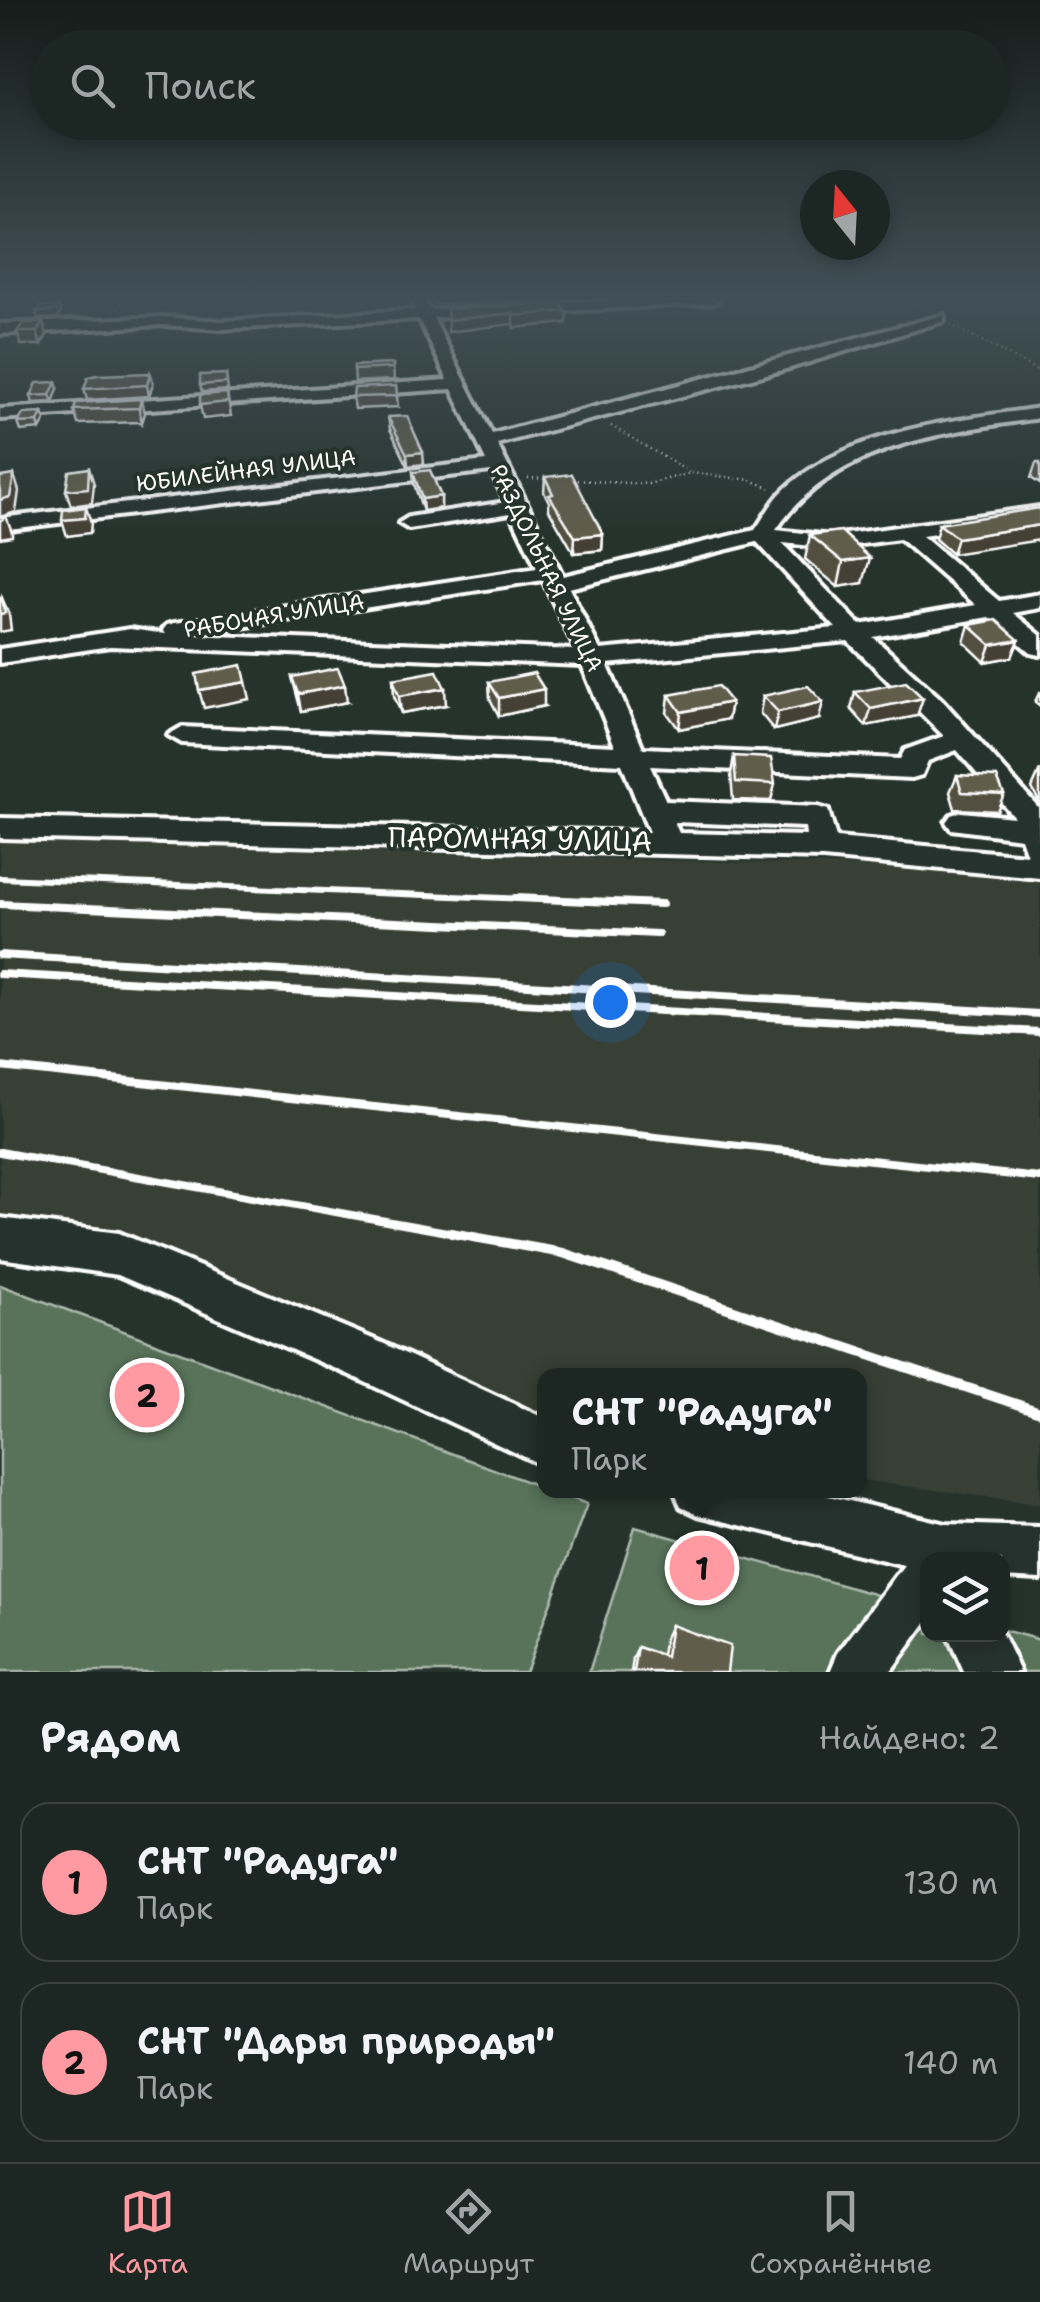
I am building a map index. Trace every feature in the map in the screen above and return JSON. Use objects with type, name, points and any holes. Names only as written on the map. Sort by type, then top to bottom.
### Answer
[{"type":"street","name":"РАЗДОЛЬНАЯ УЛИЦА","points":[[455,377],[592,658],[668,842]]},
{"type":"street","points":[[486,440],[735,377]]},
{"type":"street","points":[[0,414],[458,384]]},
{"type":"street","points":[[1037,416],[950,427],[847,458],[826,468],[790,496],[762,535],[854,633],[962,738],[1028,814],[1038,837]]},
{"type":"street","name":"ЮБИЛЕЙНАЯ УЛИЦА","points":[[0,524],[500,471]]},
{"type":"street","points":[[409,522],[517,506]]},
{"type":"street","name":"РАБОЧАЯ УЛИЦА","points":[[0,656],[551,579],[762,535],[832,542],[1040,513]]},
{"type":"street","points":[[906,533],[1040,648]]},
{"type":"street","points":[[110,640],[592,658],[854,633],[1040,601]]},
{"type":"street","points":[[182,735],[912,769],[916,756],[962,738]]},
{"type":"street","points":[[656,811],[818,817],[823,847]]},
{"type":"street","points":[[961,822],[1038,837]]},
{"type":"street","name":"ПАРОМНАЯ УЛИЦА","points":[[0,828],[823,847],[1040,867]]},
{"type":"street","points":[[0,1238],[119,1254],[364,1358],[537,1439]]},
{"type":"street","points":[[725,1498],[920,1555]]},
{"type":"street","points":[[1010,1555],[1040,1553]]},
{"type":"street","points":[[858,1672],[920,1589]]},
{"type":"street","points":[[978,1642],[993,1672]]},
{"type":"path","points":[[588,416],[691,473]]},
{"type":"path","points":[[500,471],[648,484],[691,473],[751,480],[790,496]]},
{"type":"shaded area","points":[[0,841],[972,869],[1040,879],[1040,1504],[867,1481],[867,1368],[537,1368],[537,1411],[126,1236],[0,1218]]},
{"type":"green space","points":[[0,1285],[537,1485],[537,1498],[571,1498],[587,1504],[525,1672],[0,1672]]},
{"type":"green space","points":[[635,1527],[920,1607],[920,1642],[1010,1642],[1010,1632],[1040,1640],[1040,1672],[589,1672]]},
{"type":"building","points":[[88,377],[149,377],[147,385],[84,389]]},
{"type":"building","points":[[200,377],[226,377],[227,383],[200,385]]},
{"type":"building","points":[[56,382],[50,395],[31,396],[37,383]]},
{"type":"building","points":[[396,386],[397,396],[353,397],[354,388]]},
{"type":"building","points":[[227,393],[228,402],[200,405],[200,395]]},
{"type":"building","points":[[141,399],[139,408],[74,410],[76,403]]},
{"type":"building","points":[[42,413],[38,422],[18,423],[23,414]]},
{"type":"building","points":[[407,416],[423,452],[407,454],[388,417]]},
{"type":"building","points":[[89,468],[88,488],[66,490],[69,471]]},
{"type":"building","points":[[430,470],[441,496],[422,499],[413,472]]},
{"type":"building","points":[[572,474],[603,534],[575,537],[549,495],[553,494],[545,477]]},
{"type":"building","points":[[14,475],[10,497],[0,500],[0,477]]},
{"type":"building","points":[[86,507],[85,518],[62,520],[63,510]]},
{"type":"building","points":[[1040,508],[1040,525],[957,538],[939,524]]},
{"type":"building","points":[[841,531],[870,558],[843,562],[810,535]]},
{"type":"building","points":[[996,620],[1019,640],[991,645],[969,625]]},
{"type":"building","points":[[242,665],[246,682],[199,690],[196,674]]},
{"type":"building","points":[[338,668],[345,685],[298,694],[292,677]]},
{"type":"building","points":[[437,671],[445,688],[399,696],[393,679]]},
{"type":"building","points":[[534,673],[544,689],[499,698],[489,682]]},
{"type":"building","points":[[906,682],[923,698],[871,709],[855,692]]},
{"type":"building","points":[[718,686],[731,702],[681,712],[669,695]]},
{"type":"building","points":[[808,686],[823,702],[778,712],[763,696]]},
{"type":"building","points":[[734,756],[771,758],[775,784],[736,782]]},
{"type":"building","points":[[957,775],[997,777],[1004,794],[962,792]]},
{"type":"building","points":[[671,1625],[730,1646],[727,1672],[634,1672],[638,1647],[666,1657]]},
{"type":"railway","points":[[0,878],[579,901]]},
{"type":"railway","points":[[515,898],[662,904]]},
{"type":"railway","points":[[0,904],[658,934]]},
{"type":"railway","points":[[0,955],[1040,1014]]},
{"type":"railway","points":[[0,974],[1040,1032]]},
{"type":"railway","points":[[0,1067],[1040,1178]]},
{"type":"railway","points":[[0,1152],[464,1235]]},
{"type":"railway","points":[[451,1233],[563,1253],[1040,1412]]},
{"type":"place","name":"СНТ \"Дары природы\"","points":[[147,1395]]},
{"type":"place","name":"СНТ \"Радуга\"","points":[[702,1568]]}]
